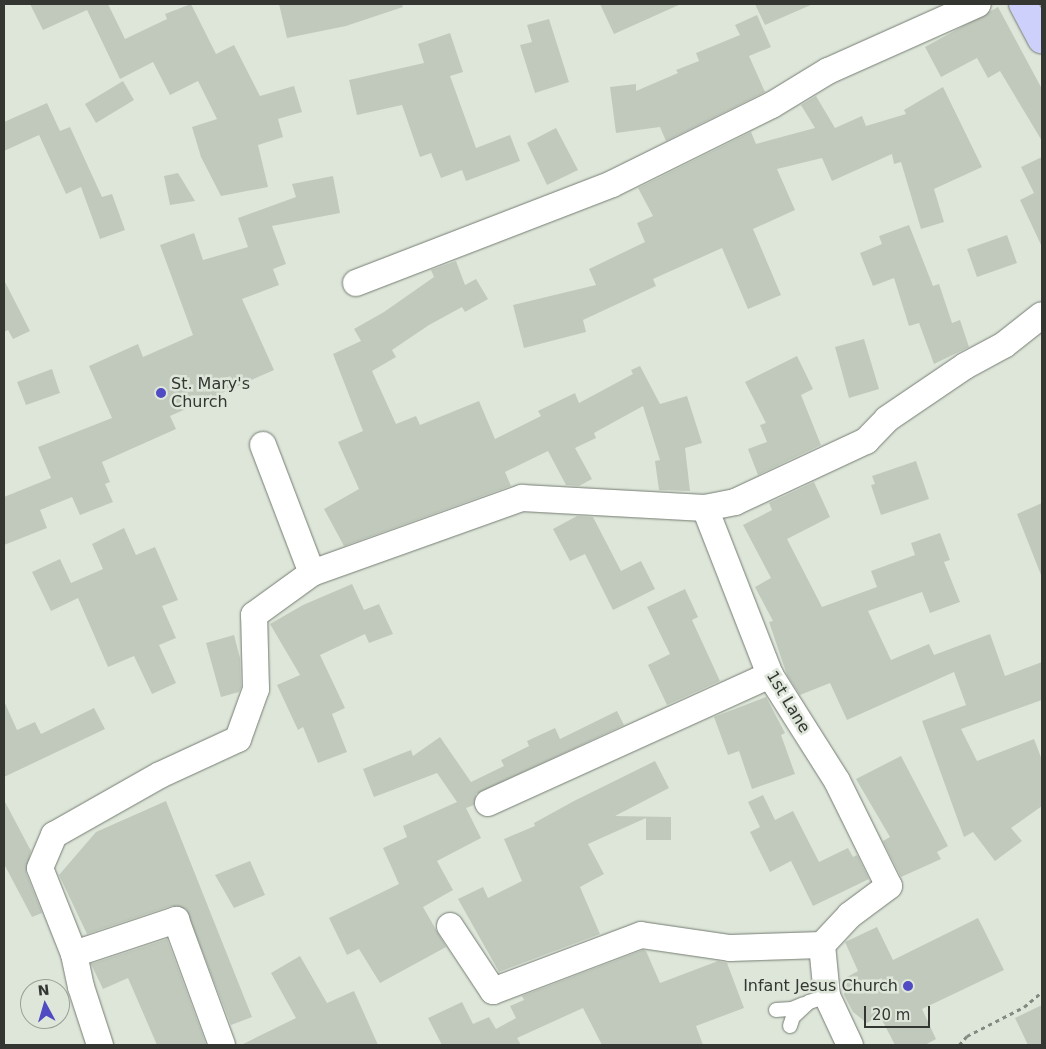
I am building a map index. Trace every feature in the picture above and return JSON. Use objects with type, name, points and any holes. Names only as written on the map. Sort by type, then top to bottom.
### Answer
[{"type":"highway","points":[[1023,4],[1042,39]]},
{"type":"street","points":[[356,283],[612,184],[772,105],[828,71],[978,4]]},
{"type":"street","points":[[100,1045],[81,987],[74,954],[40,868],[54,835],[160,775],[238,739],[256,689],[254,615],[312,573],[522,498],[706,508],[734,502],[765,490],[866,441],[887,419],[965,366],[1004,345],[1042,316]]},
{"type":"street","points":[[263,445],[312,573]]},
{"type":"street","name":"1st Lane","points":[[706,508],[770,675],[837,781],[889,886],[850,915],[822,945]]},
{"type":"street","points":[[488,803],[770,675]]},
{"type":"street","points":[[74,954],[176,920],[222,1045]]},
{"type":"street","points":[[450,926],[493,991],[641,935],[730,948],[822,945],[818,999],[850,1045]]},
{"type":"lane","points":[[776,1010],[792,1010],[818,999]]},
{"type":"lane","points":[[790,1026],[793,1017],[818,999]]},
{"type":"path","points":[[959,1045],[967,1036],[1024,1007],[1042,992]]},
{"type":"building","points":[[30,4],[108,4],[125,39],[167,19],[165,14],[191,4],[216,54],[234,45],[260,96],[294,86],[302,112],[278,119],[283,137],[258,145],[268,187],[221,196],[201,157],[192,127],[217,119],[198,81],[170,95],[153,62],[120,79],[87,10],[43,30]]},
{"type":"building","points":[[279,4],[402,4],[403,7],[346,26],[287,38]]},
{"type":"building","points":[[600,4],[681,4],[614,34]]},
{"type":"building","points":[[755,4],[813,4],[765,25]]},
{"type":"building","points":[[998,7],[1042,89],[1042,141],[1000,71],[988,78],[977,58],[941,77],[925,47]]},
{"type":"building","points":[[757,15],[771,47],[749,56],[765,92],[666,141],[660,127],[616,133],[610,87],[636,84],[636,91],[678,73],[676,70],[699,61],[696,53],[740,35],[735,25]]},
{"type":"building","points":[[549,19],[569,82],[535,93],[520,45],[532,42],[527,25]]},
{"type":"building","points":[[450,33],[463,72],[450,76],[476,148],[510,135],[520,161],[466,181],[462,170],[441,178],[431,153],[420,157],[402,105],[357,115],[349,80],[424,63],[418,44]]},
{"type":"building","points":[[123,81],[134,100],[96,123],[85,104]]},
{"type":"building","points":[[943,87],[982,167],[934,189],[944,222],[921,229],[901,162],[894,164],[892,154],[832,181],[822,158],[777,169],[795,210],[753,229],[781,295],[748,309],[722,248],[653,279],[656,286],[583,320],[586,332],[524,348],[513,305],[596,285],[589,269],[645,242],[637,223],[653,216],[638,188],[751,132],[756,144],[815,128],[801,105],[816,96],[835,128],[862,116],[866,126],[906,114],[904,110]]},
{"type":"building","points":[[47,103],[60,131],[70,127],[102,197],[112,194],[125,230],[100,239],[81,187],[66,194],[39,135],[4,151],[4,122]]},
{"type":"building","points":[[556,128],[578,170],[547,185],[527,143]]},
{"type":"building","points":[[1042,157],[1042,247],[1020,200],[1034,193],[1021,167]]},
{"type":"building","points":[[178,173],[195,201],[170,205],[164,176]]},
{"type":"building","points":[[333,176],[340,213],[272,226],[286,264],[273,269],[279,285],[242,299],[274,370],[170,416],[176,429],[102,462],[110,482],[105,484],[113,502],[80,515],[72,497],[40,510],[47,528],[4,545],[4,497],[51,478],[38,447],[112,418],[89,366],[138,344],[143,357],[193,335],[160,245],[194,233],[203,260],[248,247],[238,218],[296,197],[292,184]]},
{"type":"building","points":[[909,225],[933,286],[939,284],[952,323],[960,320],[969,347],[934,364],[919,323],[909,326],[894,278],[873,286],[860,253],[882,244],[879,236]]},
{"type":"building","points":[[1007,235],[1017,263],[977,277],[967,249]]},
{"type":"building","points":[[456,261],[465,285],[476,279],[488,299],[465,312],[462,307],[429,325],[392,350],[396,357],[372,371],[396,424],[416,416],[420,425],[479,401],[495,439],[541,416],[538,411],[575,393],[579,403],[633,374],[631,370],[640,366],[660,404],[687,396],[702,443],[685,448],[690,491],[659,490],[655,461],[660,460],[643,406],[594,433],[596,438],[575,448],[592,479],[579,486],[566,485],[548,451],[505,472],[511,486],[344,546],[324,509],[359,489],[338,442],[363,431],[333,354],[361,341],[354,329],[384,312],[434,277],[431,270]]},
{"type":"building","points":[[4,280],[30,331],[13,339],[8,330],[4,332]]},
{"type":"building","points":[[864,339],[879,389],[849,398],[835,347]]},
{"type":"building","points":[[797,356],[813,389],[801,395],[821,445],[758,475],[748,449],[767,442],[760,425],[766,423],[745,382]]},
{"type":"building","points":[[52,369],[60,393],[26,405],[17,382]]},
{"type":"building","points":[[916,461],[929,499],[881,515],[871,485],[875,484],[872,476]]},
{"type":"building","points":[[814,482],[830,517],[787,539],[822,607],[877,587],[871,571],[915,555],[911,543],[940,533],[950,560],[944,562],[960,602],[930,613],[922,592],[868,611],[891,660],[929,644],[934,655],[990,634],[1005,676],[1042,662],[1042,700],[961,729],[977,761],[1034,739],[1042,760],[1042,806],[1011,828],[1022,841],[995,861],[973,832],[964,837],[922,721],[966,705],[954,672],[847,720],[830,683],[800,695],[787,675],[769,622],[773,621],[755,587],[771,578],[743,525],[772,510],[769,503]]},
{"type":"building","points":[[1042,503],[1042,575],[1041,575],[1017,514]]},
{"type":"building","points":[[577,516],[593,517],[621,571],[641,561],[655,589],[613,610],[585,554],[570,561],[553,529]]},
{"type":"building","points":[[124,528],[136,555],[155,547],[178,600],[162,606],[176,638],[159,645],[176,683],[152,694],[134,656],[108,667],[78,598],[51,611],[32,572],[60,559],[71,583],[103,569],[92,544]]},
{"type":"building","points":[[352,584],[364,610],[379,604],[393,634],[369,643],[365,634],[320,655],[345,708],[332,714],[347,752],[318,763],[303,727],[298,730],[277,685],[300,675],[270,624],[303,605]]},
{"type":"building","points":[[685,589],[698,617],[692,620],[720,681],[667,705],[648,665],[670,654],[647,607]]},
{"type":"building","points":[[234,635],[240,658],[241,687],[239,692],[221,697],[206,643]]},
{"type":"building","points":[[766,697],[785,733],[781,735],[795,774],[752,789],[739,751],[728,755],[714,717]]},
{"type":"building","points":[[4,701],[17,730],[35,722],[41,734],[94,708],[105,729],[4,777]]},
{"type":"building","points":[[617,711],[624,725],[476,794],[474,805],[466,808],[481,838],[437,861],[453,890],[423,907],[446,947],[380,983],[359,949],[347,955],[329,918],[399,884],[383,848],[407,837],[403,826],[457,802],[437,773],[374,797],[363,769],[411,750],[413,756],[440,737],[471,782],[504,766],[501,760],[529,746],[527,741],[555,728],[560,739]]},
{"type":"building","points":[[901,756],[948,846],[937,852],[941,859],[901,877],[883,841],[890,837],[856,779]]},
{"type":"building","points":[[655,761],[669,788],[615,816],[671,817],[671,840],[646,840],[646,818],[588,844],[604,874],[580,887],[600,934],[499,972],[458,899],[483,887],[488,898],[522,881],[504,839],[535,826],[534,823],[574,801]]},
{"type":"building","points":[[763,795],[775,820],[793,811],[819,862],[848,848],[853,857],[857,855],[869,879],[813,906],[791,861],[770,872],[750,832],[760,827],[748,802]]},
{"type":"building","points":[[4,800],[31,851],[26,873],[42,913],[32,917],[4,864]]},
{"type":"building","points":[[166,801],[252,1017],[231,1025],[186,909],[171,906],[87,934],[59,875],[96,832]]},
{"type":"building","points":[[250,861],[265,895],[234,908],[215,875]]},
{"type":"building","name":"Infant Jesus Church","points":[[978,918],[1004,970],[922,1009],[936,1039],[925,1045],[895,1045],[880,1016],[867,1023],[853,1012],[844,995],[847,977],[858,971],[845,942],[877,927],[893,960]]},
{"type":"building","points":[[167,939],[206,1045],[157,1045],[128,978],[103,989],[91,964]]},
{"type":"building","points":[[643,950],[646,951],[660,983],[718,961],[727,963],[744,1008],[696,1026],[703,1045],[602,1045],[583,1008],[517,1038],[521,1045],[442,1045],[428,1018],[462,1002],[473,1024],[489,1017],[496,1029],[516,1018],[510,1006],[524,1000],[522,996]]},
{"type":"building","points":[[300,956],[327,1003],[354,991],[378,1045],[241,1045],[296,1018],[271,973]]},
{"type":"building","points":[[1042,1005],[1042,1045],[1028,1045],[1015,1018]]},
{"type":"place","name":"St. Mary's Church","points":[[161,393]]},
{"type":"place","name":"Infant Jesus Church","points":[[908,986]]}]
